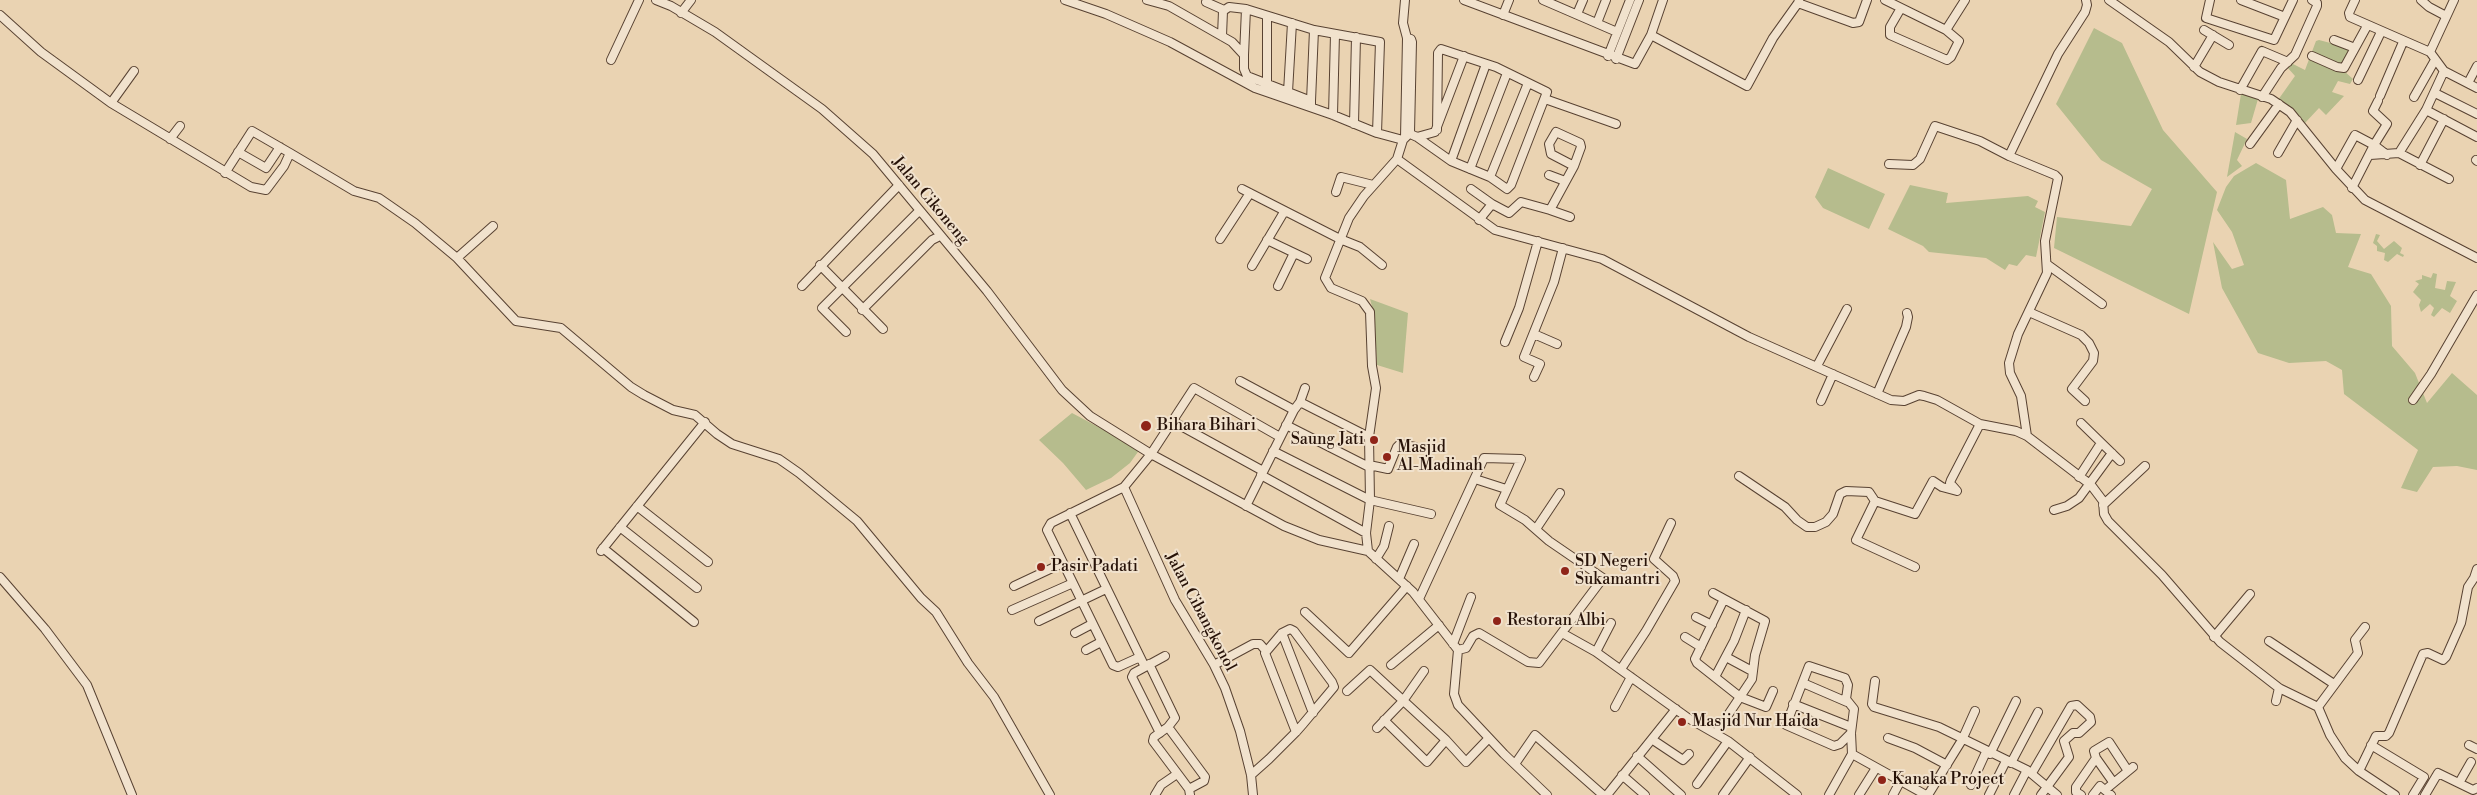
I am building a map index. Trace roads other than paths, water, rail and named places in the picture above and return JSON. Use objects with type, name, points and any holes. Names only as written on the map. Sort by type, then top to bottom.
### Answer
[{"type":"street","points":[[611,60],[639,0]]},
{"type":"street","name":"Jalan Cikoneng","points":[[656,0],[714,32],[822,109],[874,154],[987,291],[1062,390],[1090,416],[1151,454],[1247,503],[1303,535],[1368,551]]},
{"type":"street","points":[[682,13],[691,0]]},
{"type":"street","points":[[1066,0],[1106,14],[1170,42],[1248,85],[1311,104]]},
{"type":"street","points":[[1147,0],[1169,6],[1222,36],[1236,46],[1244,55]]},
{"type":"street","points":[[1405,0],[1403,23],[1407,38],[1408,135],[1397,159],[1356,207],[1324,278],[1331,288],[1362,301],[1370,312],[1372,366],[1376,388],[1369,437],[1370,500],[1366,533],[1368,551],[1419,599],[1456,647],[1466,648],[1473,636],[1479,633],[1528,662],[1537,664],[1541,662],[1603,578],[1500,505],[1521,459],[1484,458],[1419,599]]},
{"type":"street","points":[[1464,0],[1477,2],[1503,15],[1612,57],[1636,64],[1651,35],[1663,0]]},
{"type":"street","points":[[1503,15],[1509,0]]},
{"type":"street","points":[[1542,0],[1555,2],[1617,32]]},
{"type":"street","points":[[1577,14],[1583,0]]},
{"type":"street","points":[[1597,23],[1606,0]]},
{"type":"street","points":[[1612,57],[1617,32],[1630,0]]},
{"type":"street","points":[[1612,57],[1639,0]]},
{"type":"street","points":[[1651,35],[1747,86],[1773,38],[1798,1],[1853,24],[1859,22],[1867,0]]},
{"type":"street","points":[[1884,0],[1946,30],[1959,41],[1951,57],[1947,60],[1890,35],[1890,27],[1900,8]]},
{"type":"street","points":[[1946,30],[1965,0]]},
{"type":"street","points":[[2009,156],[2058,54],[2085,12],[2086,0]]},
{"type":"street","points":[[2108,0],[2169,42],[2194,67],[2219,82],[2279,104],[2298,120],[2336,169],[2365,200],[2477,258]]},
{"type":"street","points":[[2210,0],[2206,18],[2273,40],[2276,38],[2293,0]]},
{"type":"street","points":[[2241,0],[2285,17]]},
{"type":"street","points":[[2262,97],[2281,68],[2295,55],[2317,6],[2315,0]]},
{"type":"street","points":[[2355,0],[2349,16],[2367,26],[2430,52],[2444,71],[2477,88]]},
{"type":"street","points":[[2421,0],[2428,7],[2446,16]]},
{"type":"street","points":[[2430,52],[2454,0]]},
{"type":"street","points":[[1206,2],[1224,10]]},
{"type":"street","points":[[1224,10],[1229,7],[1246,9],[1314,30],[1380,42],[1377,134]]},
{"type":"street","points":[[1246,9],[1244,69],[1247,76],[1288,92],[1333,115],[1377,134],[1434,134],[1464,56]]},
{"type":"street","points":[[1222,36],[1224,10]]},
{"type":"street","points":[[0,15],[35,47],[111,102],[225,173],[251,187],[266,190],[284,166],[290,153]]},
{"type":"street","points":[[1267,16],[1267,84]]},
{"type":"street","points":[[1288,92],[1292,23]]},
{"type":"street","points":[[2312,56],[2342,68],[2367,26]]},
{"type":"street","points":[[1311,104],[1314,30]]},
{"type":"street","points":[[2204,30],[2229,45]]},
{"type":"street","points":[[2358,80],[2381,32]]},
{"type":"street","points":[[1333,115],[1335,34]]},
{"type":"street","points":[[2194,67],[2214,36]]},
{"type":"street","points":[[1354,124],[1356,37]]},
{"type":"street","points":[[2334,40],[2355,48]]},
{"type":"street","points":[[2352,188],[2387,124],[2373,111],[2403,42]]},
{"type":"street","points":[[1408,135],[1450,161],[1490,177],[1505,188],[1509,187],[1545,100],[1546,90],[1486,64],[1442,49],[1438,51],[1436,130]]},
{"type":"street","points":[[2240,90],[2262,51],[2288,62]]},
{"type":"street","points":[[2414,97],[2435,60]]},
{"type":"street","points":[[1450,161],[1486,64]]},
{"type":"street","points":[[2468,83],[2477,66]]},
{"type":"street","points":[[111,102],[134,71]]},
{"type":"street","points":[[2399,153],[2426,110],[2444,71]]},
{"type":"street","points":[[1470,169],[1507,73]]},
{"type":"street","points":[[1490,177],[1528,83]]},
{"type":"street","points":[[2435,93],[2477,114]]},
{"type":"street","points":[[1545,100],[1616,124]]},
{"type":"street","points":[[2250,144],[2279,104]]},
{"type":"street","points":[[2426,110],[2477,137]]},
{"type":"street","points":[[2278,153],[2298,120]]},
{"type":"street","points":[[2420,165],[2444,120]]},
{"type":"street","points":[[170,139],[180,126]]},
{"type":"street","points":[[1889,164],[1913,165],[1920,159],[1934,126],[1980,141],[2058,178],[2045,241],[2048,265],[2045,278],[2018,334],[2009,368],[2022,396],[2027,436]]},
{"type":"street","points":[[225,173],[252,131],[354,191],[379,198],[415,223],[457,258],[516,321],[561,328],[631,387],[664,406],[696,415],[717,434],[732,444],[779,459],[858,521],[921,598],[936,612],[968,662],[994,697],[1050,795]]},
{"type":"street","points":[[1550,210],[1574,166],[1581,146],[1580,143],[1556,132],[1548,144],[1550,154],[1574,166]]},
{"type":"street","points":[[2336,169],[2355,135],[2374,145],[2387,155]]},
{"type":"street","points":[[238,152],[266,168],[280,147]]},
{"type":"street","points":[[2370,155],[2399,153],[2449,179]]},
{"type":"street","points":[[1397,159],[1495,230],[1602,259],[1749,337],[1876,394],[1899,402],[1924,396],[1937,400],[1980,424],[2016,431],[2027,436],[2091,485],[2099,494],[2108,521],[2162,575],[2214,636],[2239,659],[2280,688],[2318,707],[2333,740],[2345,758],[2358,771],[2395,795]]},
{"type":"street","points":[[1549,175],[1565,181]]},
{"type":"street","points":[[1336,192],[1341,178],[1373,185]]},
{"type":"street","points":[[802,286],[820,265],[900,185]]},
{"type":"street","points":[[1242,189],[1284,212],[1360,247],[1382,265]]},
{"type":"street","points":[[1471,189],[1509,213],[1522,202],[1570,217]]},
{"type":"street","points":[[1220,239],[1250,193]]},
{"type":"street","points":[[1479,220],[1492,204]]},
{"type":"street","points":[[846,332],[822,308],[919,210]]},
{"type":"street","points":[[1252,266],[1284,212]]},
{"type":"street","points":[[457,258],[493,226]]},
{"type":"street","points":[[862,310],[932,240],[940,236]]},
{"type":"street","points":[[1267,240],[1307,259]]},
{"type":"street","points":[[1505,342],[1519,308],[1538,241]]},
{"type":"street","points":[[1534,377],[1540,364],[1524,357],[1554,282],[1563,248]]},
{"type":"street","points":[[1278,286],[1294,253]]},
{"type":"street","points":[[820,265],[862,310],[883,329]]},
{"type":"street","points":[[2048,265],[2102,304]]},
{"type":"street","points":[[2413,400],[2431,374],[2476,299]]},
{"type":"street","points":[[1817,366],[1847,309]]},
{"type":"street","points":[[2029,312],[2081,335],[2089,342],[2094,353],[2093,361],[2072,389],[2085,401]]},
{"type":"street","points":[[1876,394],[1906,327],[1907,313]]},
{"type":"street","points":[[1534,334],[1557,344]]},
{"type":"street","points":[[1821,402],[1833,374]]},
{"type":"street","points":[[1240,381],[1294,410]]},
{"type":"street","points":[[1140,657],[1116,667],[1092,624],[1047,530],[1047,526],[1124,487],[1151,454],[1194,388],[1280,437]]},
{"type":"street","points":[[1247,503],[1286,425],[1300,402],[1305,388]]},
{"type":"street","points":[[1300,402],[1369,437]]},
{"type":"street","points":[[1172,421],[1366,533]]},
{"type":"street","points":[[694,622],[602,549],[704,422]]},
{"type":"street","points":[[2082,423],[2120,461]]},
{"type":"street","points":[[1739,476],[1785,506],[1797,520],[1807,527],[1815,527],[1826,522],[1833,514],[1843,492],[1869,492],[1875,501],[1915,514],[1933,481],[1942,487],[1956,491],[1950,483],[1951,480],[1980,424]]},
{"type":"street","points":[[1286,425],[1369,466],[1388,469],[1400,444],[1415,447]]},
{"type":"street","points":[[2079,477],[2101,442]]},
{"type":"street","points":[[1273,451],[1370,500],[1431,514]]},
{"type":"street","points":[[2054,510],[2073,503],[2091,485],[2112,453]]},
{"type":"street","points":[[2104,505],[2145,466]]},
{"type":"street","points":[[1475,479],[1506,489]]},
{"type":"street","name":"Jalan Cibangkonol","points":[[1124,487],[1175,600],[1214,665],[1240,731],[1251,776],[1253,795]]},
{"type":"street","points":[[1536,529],[1560,493]]},
{"type":"street","points":[[1875,501],[1856,540],[1915,567]]},
{"type":"street","points":[[637,506],[708,562]]},
{"type":"street","points":[[1070,513],[1140,657],[1174,714],[1174,720],[1154,737],[1154,743],[1190,792],[1204,781],[1205,777],[1168,727]]},
{"type":"street","points":[[1622,669],[1674,581],[1673,576],[1654,559],[1671,523]]},
{"type":"street","points":[[1376,559],[1384,546],[1389,526]]},
{"type":"street","points":[[620,527],[697,588]]},
{"type":"street","points":[[1398,579],[1414,544]]},
{"type":"street","points":[[1014,586],[1063,563]]},
{"type":"street","points":[[2358,771],[2376,736],[2386,736],[2389,733],[2423,654],[2428,653],[2443,660],[2446,657],[2461,623],[2468,587],[2477,569]]},
{"type":"street","points":[[0,577],[45,629],[88,685],[132,795]]},
{"type":"street","points":[[1012,610],[1073,583]]},
{"type":"street","points":[[1305,612],[1349,654],[1407,586]]},
{"type":"street","points":[[1039,621],[1106,589]]},
{"type":"street","points":[[1714,593],[1764,619],[1765,623],[1752,670],[1752,679],[1716,732]]},
{"type":"street","points":[[2214,636],[2250,594]]},
{"type":"street","points":[[1471,597],[1456,647],[1454,694],[1456,700],[1489,738],[1547,795]]},
{"type":"street","points":[[1724,599],[1696,661],[1740,697],[1766,706],[1773,692]]},
{"type":"street","points":[[1715,677],[1726,657],[1746,610]]},
{"type":"street","points":[[1696,617],[1712,625]]},
{"type":"street","points":[[1596,652],[1610,623]]},
{"type":"street","points":[[1075,633],[1092,624]]},
{"type":"street","points":[[1391,665],[1439,625]]},
{"type":"street","points":[[2318,707],[2358,653],[2356,640],[2365,627]]},
{"type":"street","points":[[1251,776],[1296,732],[1333,689],[1333,684],[1294,631],[1290,629],[1282,634],[1266,651]]},
{"type":"street","points":[[1562,633],[1596,652],[1676,709],[1716,732],[1791,793]]},
{"type":"street","points":[[1282,634],[1313,713]]},
{"type":"street","points":[[1685,637],[1701,647]]},
{"type":"street","points":[[2268,641],[2334,684]]},
{"type":"street","points":[[1086,650],[1101,642]]},
{"type":"street","points":[[1214,665],[1253,644],[1260,644],[1266,651],[1276,684],[1296,732]]},
{"type":"street","points":[[1160,733],[1132,679],[1134,673],[1165,656]]},
{"type":"street","points":[[1726,657],[1752,670]]},
{"type":"street","points":[[1847,702],[1845,696],[1847,683],[1842,677],[1810,665],[1785,723],[1787,726],[1834,746],[1840,744],[1851,730]]},
{"type":"street","points":[[1347,691],[1370,670],[1446,740],[1466,762],[1489,738]]},
{"type":"street","points":[[1377,728],[1403,701],[1424,671]]},
{"type":"street","points":[[1615,707],[1632,677]]},
{"type":"street","points":[[1875,681],[1872,704],[1874,707],[1929,723],[2029,772],[2058,795]]},
{"type":"street","points":[[1803,683],[1847,702],[1854,709],[1851,730],[1852,754],[1829,795]]},
{"type":"street","points":[[2276,701],[2280,688]]},
{"type":"street","points":[[1971,785],[2016,701]]},
{"type":"street","points":[[1794,704],[1851,730]]},
{"type":"street","points":[[2014,795],[2074,704],[2090,716],[2092,721],[2079,733],[2073,733],[2064,742],[2069,757],[2041,795]]},
{"type":"street","points":[[1607,795],[1676,709]]},
{"type":"street","points":[[1852,754],[1927,795],[1962,740],[1976,711]]},
{"type":"street","points":[[1989,795],[2038,712]]},
{"type":"street","points":[[1384,720],[1427,762],[1446,740]]},
{"type":"street","points":[[1515,764],[1535,735],[1603,795]]},
{"type":"street","points":[[1888,738],[1915,748],[1947,765]]},
{"type":"street","points":[[1653,740],[1683,760],[1688,754]]},
{"type":"street","points":[[1697,784],[1728,741]]},
{"type":"street","points":[[2093,795],[2105,790],[2130,769],[2108,742],[2094,751],[2096,758],[2113,782]]},
{"type":"street","points":[[2371,745],[2424,776],[2415,793],[2425,795],[2438,773],[2473,790],[2477,788]]},
{"type":"street","points":[[2469,745],[2477,749]]},
{"type":"street","points":[[1637,756],[1681,795]]},
{"type":"street","points":[[1723,795],[1750,758]]},
{"type":"street","points":[[2081,795],[2076,792],[2076,787],[2096,758]]},
{"type":"street","points":[[2460,783],[2471,762]]},
{"type":"street","points":[[1859,795],[1876,768]]},
{"type":"street","points":[[1155,795],[1161,785],[1177,774]]},
{"type":"street","points":[[1622,774],[1645,795]]},
{"type":"street","points":[[1893,795],[1901,780]]},
{"type":"place","name":"Bihara Bihari","points":[[1146,426]]},
{"type":"place","name":"Saung Jati","points":[[1374,440]]},
{"type":"place","name":"Masjid Al-Madinah","points":[[1387,457]]},
{"type":"place","name":"Pasir Padati","points":[[1041,567]]},
{"type":"place","name":"SD Negeri Sukamantri","points":[[1565,571]]},
{"type":"place","name":"Restoran Albi","points":[[1497,621]]},
{"type":"place","name":"Masjid Nur Haida","points":[[1682,722]]},
{"type":"place","name":"Kanaka Project","points":[[1882,780]]}]
